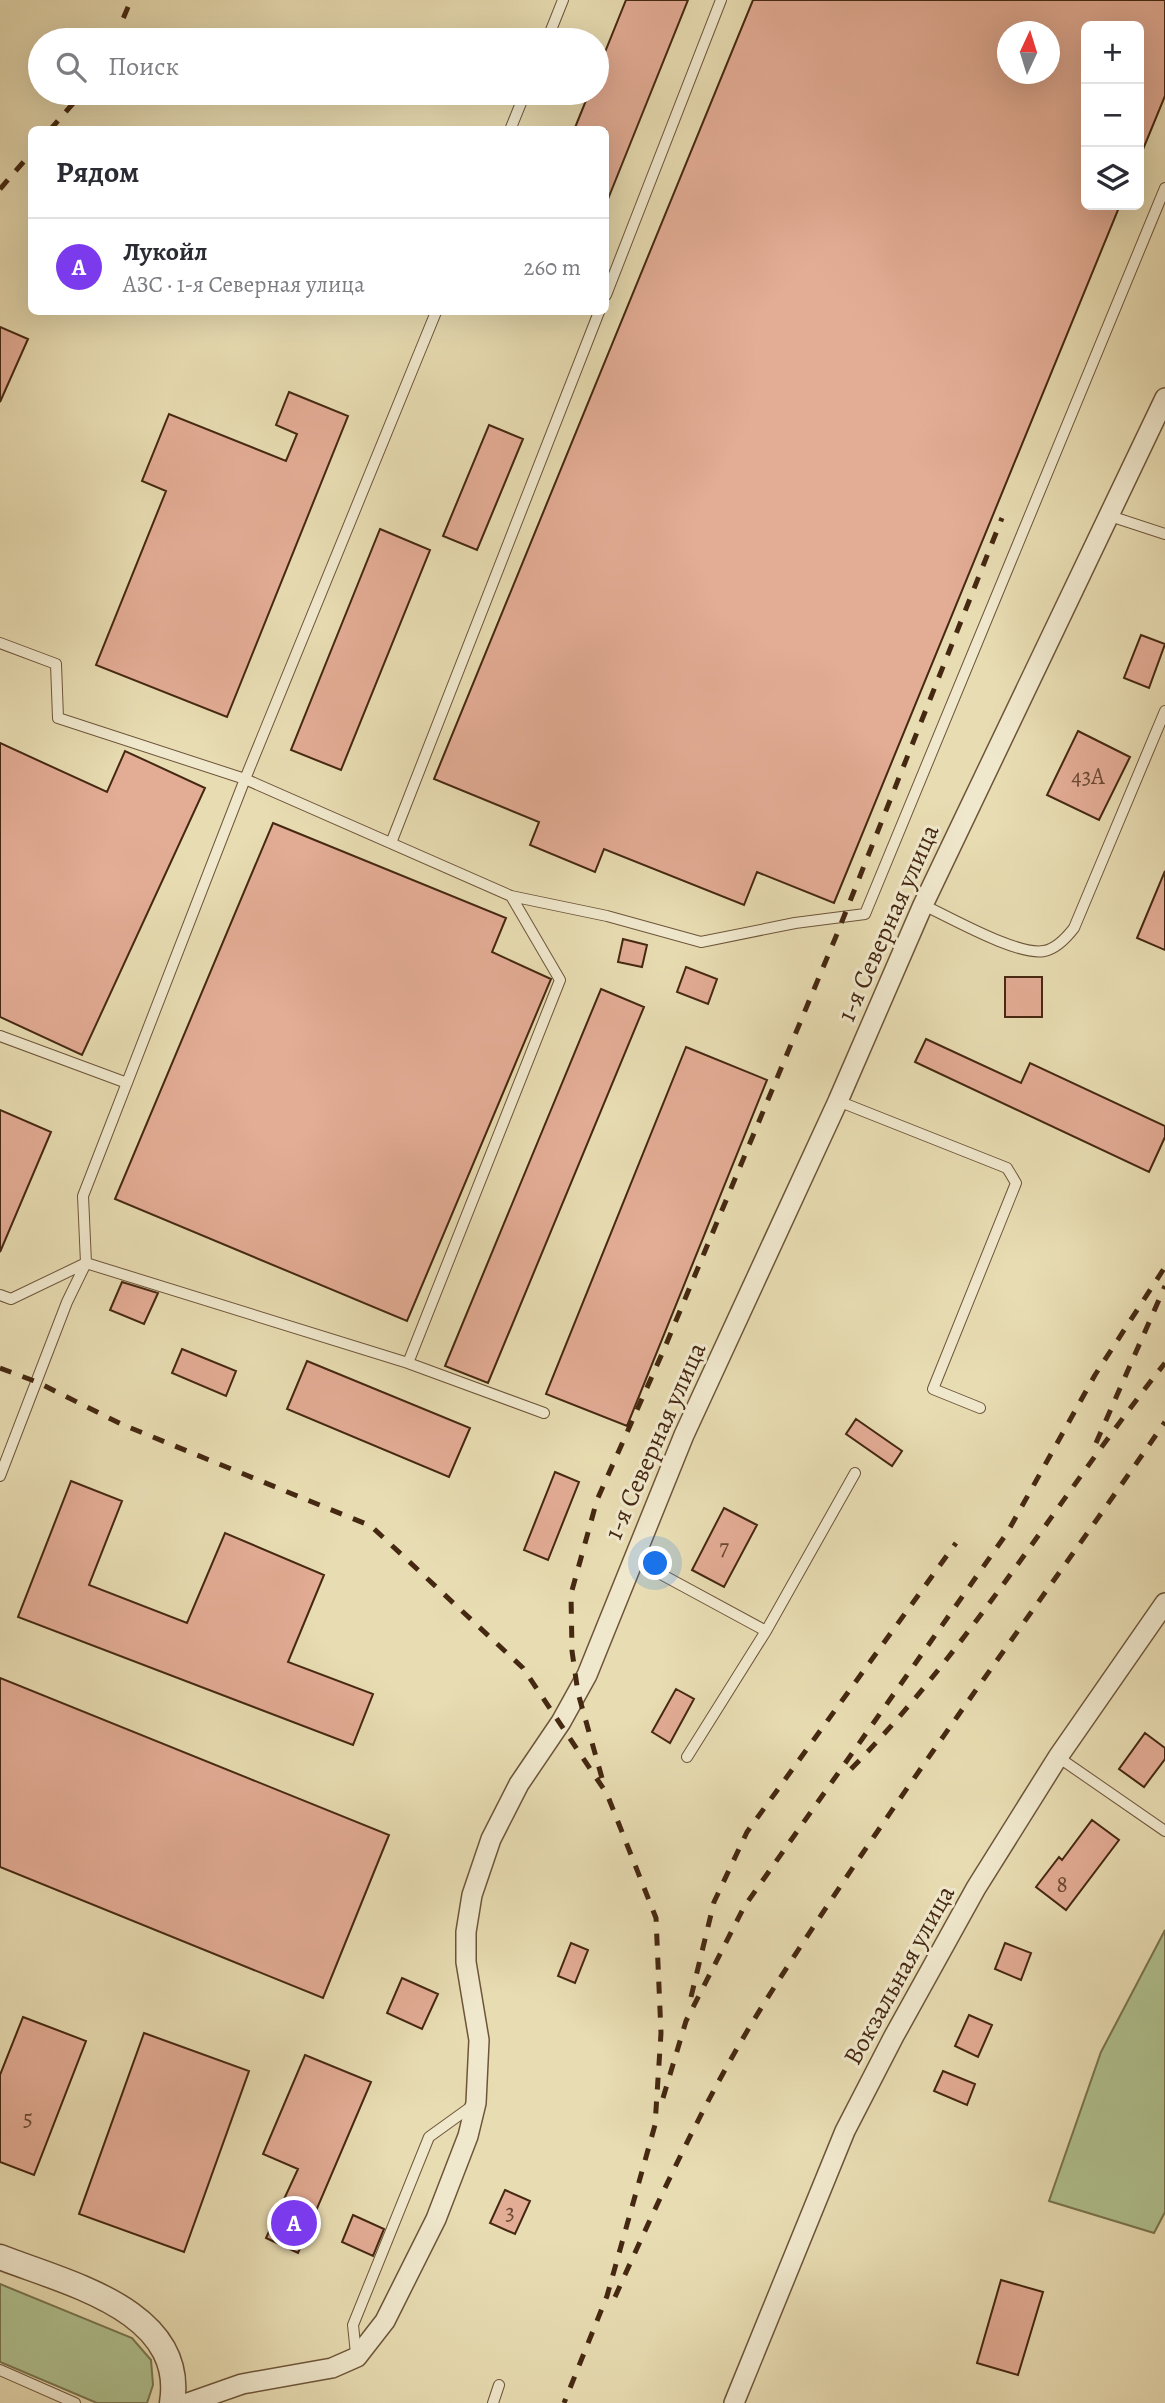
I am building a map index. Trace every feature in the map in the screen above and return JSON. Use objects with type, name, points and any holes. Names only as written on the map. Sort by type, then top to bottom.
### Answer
[{"type":"street","name":"1-я Северная улица","points":[[357,2357],[385,2321],[436,2219],[468,2136],[476,2103],[479,2040],[466,1962],[466,1933],[480,1866],[519,1784],[578,1693],[684,1435],[838,1101],[923,905],[1164,403]]},
{"type":"street","name":"Вокзальная улица","points":[[734,2403],[845,2131],[976,1888],[1058,1757],[1165,1603]]},
{"type":"street","points":[[0,2257],[115,2305],[153,2330],[174,2377],[172,2403]]},
{"type":"street","points":[[188,2403],[242,2384],[332,2368],[357,2357]]},
{"type":"lane","points":[[552,28],[563,0]]},
{"type":"lane","points":[[609,287],[720,0]]},
{"type":"lane","points":[[512,126],[520,105]]},
{"type":"lane","points":[[0,643],[56,663],[58,718],[245,779],[511,896],[607,916],[701,942],[795,923],[864,914],[1165,188]]},
{"type":"lane","points":[[0,1476],[67,1302],[86,1263],[83,1196],[245,779],[435,315]]},
{"type":"lane","points":[[391,844],[598,315]]},
{"type":"lane","points":[[1110,516],[1165,534]]},
{"type":"lane","points":[[923,905],[1011,947],[1044,951],[1064,940],[1079,917],[1165,711]]},
{"type":"lane","points":[[408,1363],[560,980],[511,896]]},
{"type":"lane","points":[[0,1036],[127,1083]]},
{"type":"lane","points":[[838,1101],[1007,1168],[1016,1183],[933,1390],[980,1408]]},
{"type":"lane","points":[[0,1295],[10,1299],[86,1263],[408,1363],[544,1413]]},
{"type":"lane","points":[[687,1757],[766,1631],[855,1473]]},
{"type":"lane","points":[[632,1559],[766,1631]]},
{"type":"lane","points":[[1058,1757],[1165,1831]]},
{"type":"lane","points":[[357,2357],[353,2325],[429,2137],[476,2103]]},
{"type":"lane","points":[[0,2370],[72,2402]]},
{"type":"lane","points":[[493,2403],[499,2385]]},
{"type":"green space","points":[[1165,1930],[1165,2212],[1154,2233],[1049,2201],[1101,2052]]},
{"type":"green space","points":[[0,2284],[132,2338],[151,2360],[153,2385],[147,2403],[97,2403],[0,2362]]},
{"type":"building","points":[[626,0],[688,0],[609,197],[609,126],[576,126],[584,105],[609,105],[609,42]]},
{"type":"building","points":[[753,0],[1165,0],[1165,96],[1144,147],[1144,21],[1081,21],[1081,210],[1118,210],[834,903],[757,872],[744,905],[604,849],[595,872],[530,845],[539,822],[434,779]]},
{"type":"building","points":[[0,327],[28,339],[0,402]]},
{"type":"building","points":[[289,392],[348,416],[227,717],[96,665],[166,491],[142,481],[169,414],[286,461],[297,434],[276,425]]},
{"type":"building","points":[[489,425],[523,439],[477,550],[443,536]]},
{"type":"building","points":[[380,529],[430,550],[341,770],[291,750]]},
{"type":"building","points":[[1141,635],[1165,644],[1149,688],[1124,678]]},
{"type":"building","points":[[1078,731],[1130,757],[1099,820],[1047,795]]},
{"type":"building","points":[[0,743],[107,792],[125,751],[205,788],[82,1055],[0,1017]]},
{"type":"building","points":[[273,823],[506,918],[492,952],[551,979],[407,1321],[115,1199]]},
{"type":"building","points":[[1165,871],[1165,950],[1137,938]]},
{"type":"building","points":[[623,939],[647,945],[642,967],[618,962]]},
{"type":"building","points":[[686,967],[717,979],[708,1004],[677,992]]},
{"type":"building","points":[[1005,977],[1042,977],[1042,1017],[1005,1017]]},
{"type":"building","points":[[601,989],[644,1007],[488,1383],[445,1366]]},
{"type":"building","points":[[926,1039],[1021,1083],[1030,1063],[1165,1126],[1165,1137],[1149,1172],[915,1062]]},
{"type":"building","points":[[686,1047],[767,1080],[627,1426],[546,1394]]},
{"type":"building","points":[[0,1110],[51,1132],[0,1252]]},
{"type":"building","points":[[122,1282],[158,1293],[144,1324],[110,1310]]},
{"type":"building","points":[[182,1349],[236,1371],[226,1396],[172,1373]]},
{"type":"building","points":[[307,1361],[470,1428],[449,1477],[287,1409]]},
{"type":"building","points":[[856,1419],[902,1451],[892,1466],[846,1434]]},
{"type":"building","points":[[555,1472],[579,1482],[548,1560],[524,1550]]},
{"type":"building","points":[[71,1481],[122,1501],[89,1585],[187,1623],[225,1533],[324,1575],[288,1662],[373,1694],[353,1745],[18,1617]]},
{"type":"building","points":[[724,1508],[757,1525],[724,1587],[692,1570]]},
{"type":"building","points":[[0,1678],[389,1835],[323,1998],[0,1867]]},
{"type":"building","points":[[676,1689],[694,1699],[670,1743],[652,1732]]},
{"type":"building","points":[[1145,1733],[1165,1748],[1165,1759],[1144,1787],[1119,1769]]},
{"type":"building","points":[[1092,1820],[1119,1840],[1066,1910],[1036,1887],[1059,1857],[1062,1860]]},
{"type":"building","points":[[571,1943],[588,1950],[575,1983],[558,1976]]},
{"type":"building","points":[[1005,1943],[1031,1953],[1021,1980],[995,1969]]},
{"type":"building","points":[[402,1978],[438,1994],[422,2029],[387,2013]]},
{"type":"building","points":[[969,2015],[992,2025],[978,2057],[955,2046]]},
{"type":"building","points":[[23,2017],[86,2041],[34,2175],[0,2162],[0,2075]]},
{"type":"building","points":[[144,2033],[249,2071],[184,2252],[79,2214]]},
{"type":"building","points":[[305,2055],[371,2082],[298,2253],[266,2238],[298,2169],[263,2154]]},
{"type":"building","points":[[943,2071],[975,2084],[967,2105],[934,2091]]},
{"type":"building","points":[[505,2190],[530,2201],[515,2234],[490,2223]]},
{"type":"building","points":[[353,2215],[384,2229],[373,2256],[342,2242]]},
{"type":"building","points":[[1001,2280],[1043,2292],[1018,2375],[977,2363]]},
{"type":"railway","points":[[119,28],[131,0]]},
{"type":"railway","points":[[53,126],[72,105]]},
{"type":"railway","points":[[0,189],[28,157]]},
{"type":"railway","points":[[602,1778],[578,1693],[572,1651],[571,1594],[597,1500],[665,1347],[837,934],[1002,518]]},
{"type":"railway","points":[[663,2098],[686,2021],[744,1907],[1007,1533],[1095,1375],[1165,1267]]},
{"type":"railway","points":[[1096,1443],[1165,1286]]},
{"type":"railway","points":[[851,1769],[936,1673],[1165,1363]]},
{"type":"railway","points":[[0,1368],[37,1382],[121,1424],[371,1526],[523,1668],[607,1794],[656,1918],[661,2033],[655,2125],[607,2296],[564,2403]]},
{"type":"railway","points":[[615,2297],[666,2185],[763,2005],[910,1784],[1165,1422]]},
{"type":"railway","points":[[691,1997],[714,1902],[747,1832],[956,1543]]},
{"type":"place","name":"Лукойл","points":[[294,2223]]}]
